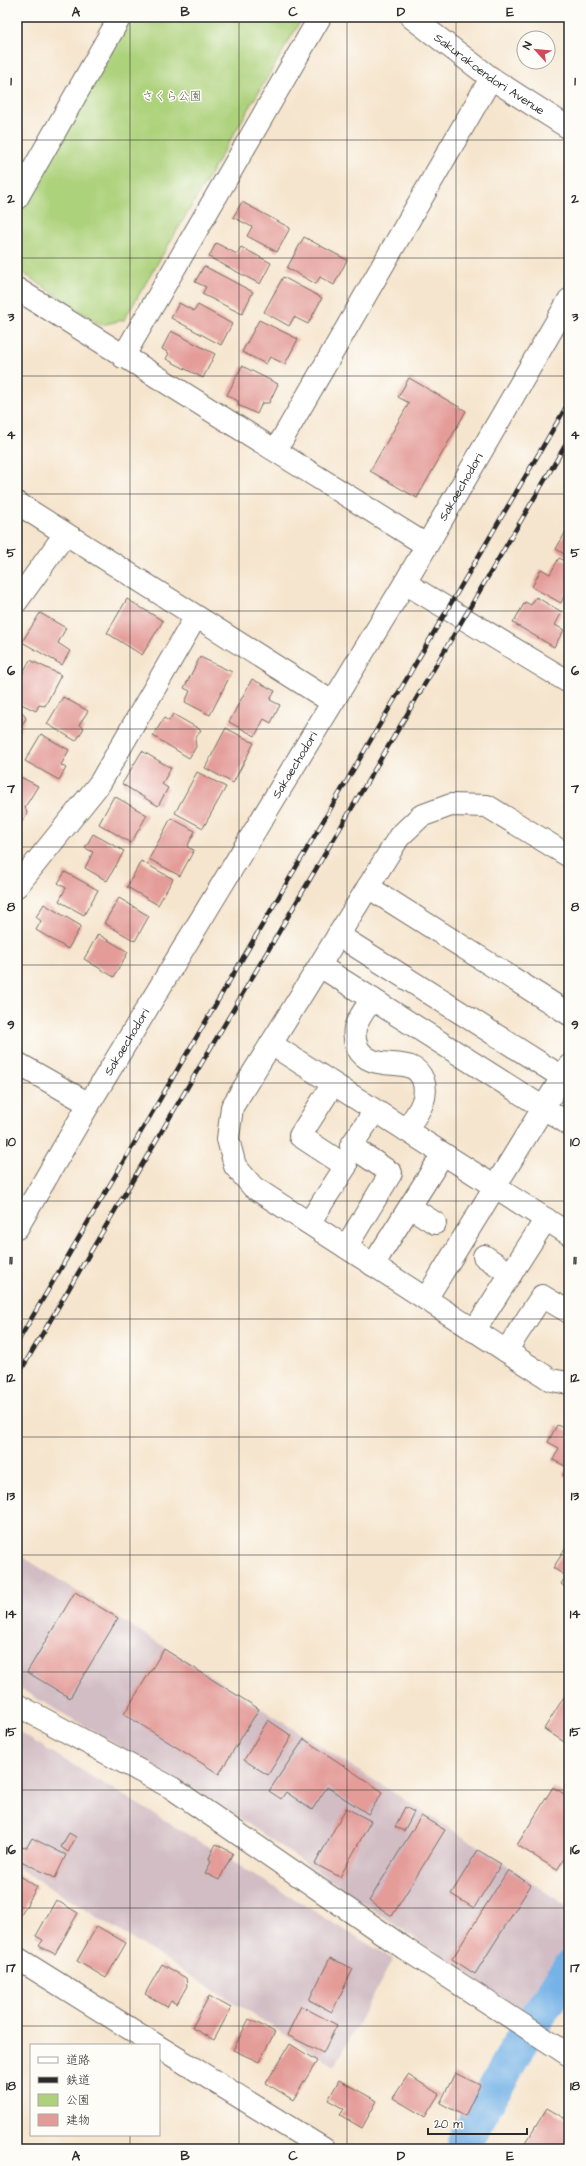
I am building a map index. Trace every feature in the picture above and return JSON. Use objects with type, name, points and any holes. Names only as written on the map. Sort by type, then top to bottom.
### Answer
[{"type":"street","points":[[17,198],[120,17]]},
{"type":"street","points":[[123,357],[320,17]]},
{"type":"street","name":"Sakurakoendori Avenue","points":[[411,17],[491,78],[569,128]]},
{"type":"street","points":[[276,450],[491,78]]},
{"type":"street","points":[[17,289],[123,357],[276,450],[426,546]]},
{"type":"street","name":"Sakaechodori","points":[[17,1228],[89,1104],[405,583],[569,300]]},
{"type":"street","points":[[17,503],[195,618],[332,702]]},
{"type":"street","points":[[17,601],[64,534]]},
{"type":"street","points":[[405,583],[568,680]]},
{"type":"street","points":[[17,886],[100,783],[195,618]]},
{"type":"street","points":[[569,856],[487,806],[451,804],[421,816],[399,837],[232,1107],[228,1139],[235,1166],[253,1186],[551,1380],[569,1383]]},
{"type":"street","points":[[368,887],[569,1014]]},
{"type":"street","points":[[338,935],[566,1072],[426,1299]]},
{"type":"street","points":[[320,966],[569,1124]]},
{"type":"street","points":[[372,999],[355,1029],[355,1043],[362,1055],[373,1062],[411,1066],[421,1074],[426,1087],[424,1102],[406,1130]]},
{"type":"street","points":[[271,1044],[569,1234]]},
{"type":"street","points":[[17,1063],[89,1104]]},
{"type":"street","points":[[309,1223],[346,1166],[300,1136],[333,1084]]},
{"type":"street","points":[[346,1247],[391,1173],[351,1146],[375,1111]]},
{"type":"street","points":[[373,1265],[443,1154]]},
{"type":"street","points":[[410,1207],[435,1223]]},
{"type":"street","points":[[474,1331],[546,1219]]},
{"type":"street","points":[[484,1256],[511,1274]]},
{"type":"street","points":[[506,1351],[542,1296],[569,1312]]},
{"type":"street","points":[[17,1705],[172,1788],[404,1948],[516,2019],[569,2055]]},
{"type":"street","points":[[17,1958],[154,2044]]},
{"type":"street","points":[[160,2048],[324,2149]]},
{"type":"shaded area","points":[[17,1553],[504,1863],[569,1908],[569,1948],[530,2006],[521,2011],[216,1802],[17,1687]]},
{"type":"shaded area","points":[[17,1731],[393,1959],[335,2066],[17,1867]]},
{"type":"green space","name":"さくら公園","points":[[132,17],[303,17],[124,320],[101,325],[17,269],[17,217]]},
{"type":"building","points":[[242,202],[290,228],[277,252],[247,236],[252,227],[233,217]]},
{"type":"building","points":[[304,237],[347,260],[334,285],[320,277],[316,284],[287,268]]},
{"type":"building","points":[[216,243],[237,254],[241,247],[271,263],[260,284],[209,257]]},
{"type":"building","points":[[204,266],[253,292],[242,314],[202,294],[206,287],[195,282]]},
{"type":"building","points":[[283,277],[322,298],[308,324],[294,317],[289,326],[264,312]]},
{"type":"building","points":[[179,303],[194,311],[198,305],[232,324],[221,345],[171,318]]},
{"type":"building","points":[[259,320],[298,339],[285,364],[270,357],[266,364],[242,352]]},
{"type":"building","points":[[171,331],[215,354],[203,378],[166,359],[169,353],[162,349]]},
{"type":"building","points":[[242,366],[278,384],[269,403],[262,403],[257,414],[238,405],[238,401],[227,395]]},
{"type":"building","points":[[409,378],[466,411],[417,498],[370,471],[409,403],[398,397]]},
{"type":"building","points":[[569,526],[569,557],[556,549]]},
{"type":"building","points":[[559,558],[569,563],[569,593],[566,592],[561,603],[532,587],[541,569],[550,574]]},
{"type":"building","points":[[536,597],[562,612],[555,625],[564,630],[554,647],[513,623],[525,602],[531,605]]},
{"type":"building","points":[[127,599],[163,621],[142,655],[107,633]]},
{"type":"building","points":[[40,613],[66,628],[58,643],[70,651],[62,665],[22,642]]},
{"type":"building","points":[[200,657],[232,672],[210,715],[185,702],[190,691],[184,688]]},
{"type":"building","points":[[30,660],[61,675],[45,706],[39,705],[36,711],[17,702],[17,683]]},
{"type":"building","points":[[252,679],[275,691],[270,700],[280,705],[271,723],[264,719],[255,736],[229,722]]},
{"type":"building","points":[[63,697],[88,711],[79,725],[84,728],[76,741],[47,724]]},
{"type":"building","points":[[17,709],[22,712],[26,718],[17,735]]},
{"type":"building","points":[[173,714],[201,730],[195,739],[196,747],[189,758],[153,736],[164,718],[169,721]]},
{"type":"building","points":[[226,728],[254,743],[233,783],[205,768]]},
{"type":"building","points":[[41,734],[69,750],[61,765],[66,768],[59,780],[25,761]]},
{"type":"building","points":[[142,751],[171,768],[162,784],[168,788],[158,806],[122,784]]},
{"type":"building","points":[[197,772],[226,787],[203,828],[175,813]]},
{"type":"building","points":[[17,775],[38,786],[25,807],[27,813],[19,827],[17,826]]},
{"type":"building","points":[[114,796],[147,815],[131,843],[99,824]]},
{"type":"building","points":[[171,818],[195,831],[187,847],[194,850],[180,876],[149,859]]},
{"type":"building","points":[[93,834],[124,851],[107,881],[85,868],[93,852],[85,848]]},
{"type":"building","points":[[141,861],[173,879],[158,905],[127,887]]},
{"type":"building","points":[[65,872],[98,890],[84,915],[59,901],[66,888],[58,883]]},
{"type":"building","points":[[119,898],[149,916],[135,941],[104,923]]},
{"type":"building","points":[[44,904],[81,926],[68,949],[36,930],[41,921],[36,917]]},
{"type":"building","points":[[98,934],[128,952],[114,977],[84,959]]},
{"type":"building","points":[[557,1425],[569,1431],[569,1478],[563,1475],[567,1467],[553,1460],[559,1448],[548,1442]]},
{"type":"building","points":[[569,1543],[568,1589],[561,1584],[566,1576],[553,1568]]},
{"type":"building","points":[[75,1592],[118,1618],[70,1698],[27,1672]]},
{"type":"building","points":[[164,1649],[259,1709],[219,1774],[124,1714]]},
{"type":"building","points":[[569,1689],[569,1745],[544,1729]]},
{"type":"building","points":[[268,1720],[292,1736],[268,1775],[244,1760]]},
{"type":"building","points":[[304,1739],[383,1792],[368,1814],[327,1787],[312,1810],[286,1792],[281,1799],[269,1791]]},
{"type":"building","points":[[553,1787],[569,1797],[569,1851],[557,1870],[517,1845]]},
{"type":"building","points":[[405,1807],[414,1812],[404,1831],[395,1827]]},
{"type":"building","points":[[346,1808],[371,1821],[340,1877],[315,1864]]},
{"type":"building","points":[[421,1816],[445,1830],[392,1916],[369,1901]]},
{"type":"building","points":[[69,1833],[76,1837],[68,1852],[61,1847]]},
{"type":"building","points":[[32,1838],[66,1855],[55,1878],[17,1859],[21,1848],[27,1847]]},
{"type":"building","points":[[216,1844],[233,1853],[219,1880],[205,1873],[211,1862],[209,1858]]},
{"type":"building","points":[[478,1850],[501,1864],[474,1908],[451,1894]]},
{"type":"building","points":[[508,1870],[531,1885],[475,1974],[452,1959]]},
{"type":"building","points":[[17,1874],[37,1887],[17,1922]]},
{"type":"building","points":[[56,1900],[78,1913],[55,1954],[39,1946],[43,1940],[36,1936]]},
{"type":"building","points":[[97,1926],[126,1943],[106,1978],[77,1961]]},
{"type":"building","points":[[330,1958],[353,1969],[332,2012],[309,2000]]},
{"type":"building","points":[[162,1964],[186,1978],[187,1986],[177,2004],[171,2001],[167,2007],[145,1994]]},
{"type":"building","points":[[209,1996],[231,2008],[214,2040],[192,2028]]},
{"type":"building","points":[[301,2006],[337,2025],[323,2053],[287,2035]]},
{"type":"building","points":[[249,2019],[275,2032],[259,2062],[233,2050]]},
{"type":"building","points":[[290,2044],[317,2061],[293,2100],[266,2083]]},
{"type":"building","points":[[455,2073],[480,2085],[465,2116],[440,2103]]},
{"type":"building","points":[[408,2075],[439,2094],[425,2117],[393,2098]]},
{"type":"building","points":[[339,2080],[377,2101],[362,2128],[340,2115],[344,2109],[328,2100]]},
{"type":"building","points":[[547,2108],[569,2121],[569,2149],[522,2149]]},
{"type":"waterway","points":[[464,2143],[523,2038],[569,1968]]},
{"type":"railway","points":[[17,1343],[569,402]]},
{"type":"railway","points":[[17,1377],[569,439]]}]
